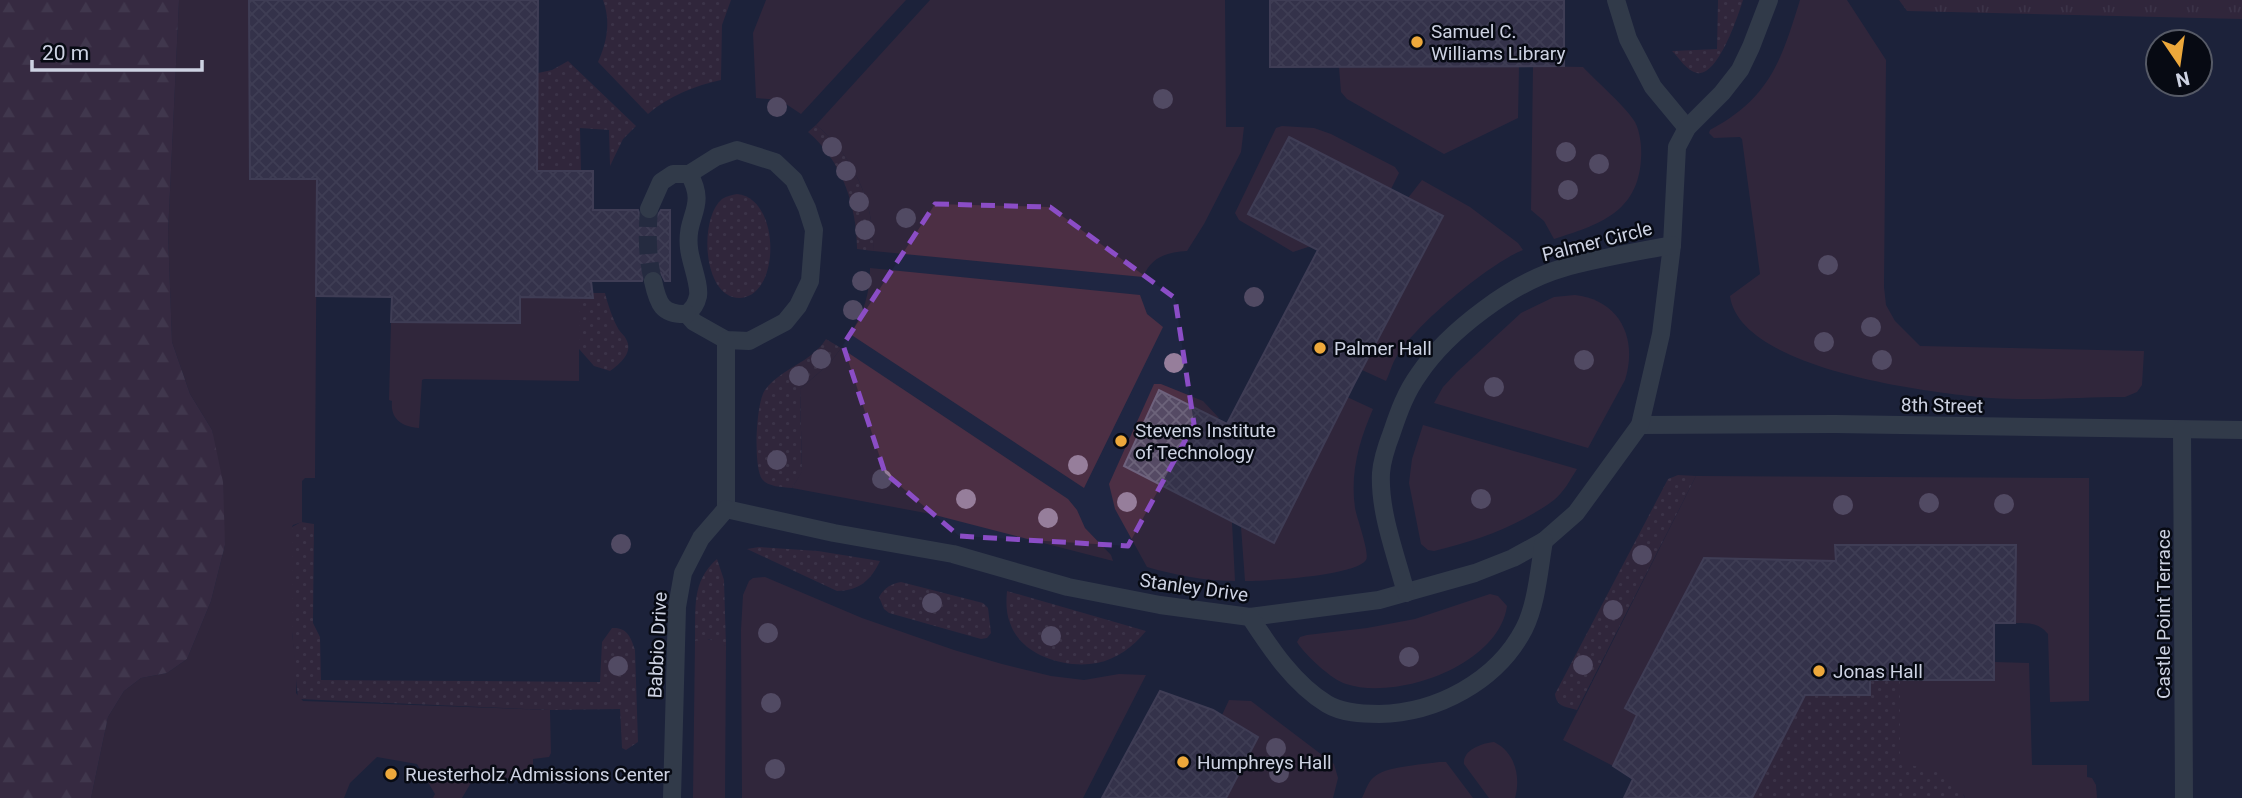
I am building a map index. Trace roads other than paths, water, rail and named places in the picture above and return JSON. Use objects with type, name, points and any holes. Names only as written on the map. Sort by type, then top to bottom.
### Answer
[{"type":"street","points":[[1616,0],[1628,39],[1653,87],[1686,128]]},
{"type":"street","points":[[1640,425],[1661,334],[1672,245],[1677,147],[1686,128],[1722,93],[1740,70],[1769,0]]},
{"type":"street","points":[[649,209],[661,182],[673,174],[690,174],[716,157],[737,150],[775,162],[794,180],[807,208],[814,230],[810,281],[798,306],[785,322],[748,341],[726,340],[694,322],[687,314]]},
{"type":"street","points":[[653,281],[662,307],[672,314],[687,314],[695,307],[699,293],[688,232],[698,199],[697,187],[690,174]]},
{"type":"street","name":"Palmer Circle","points":[[1406,593],[1387,520],[1381,472],[1401,405],[1419,373],[1468,323],[1526,282],[1562,268],[1672,245]]},
{"type":"street","points":[[726,340],[726,509]]},
{"type":"street","name":"8th Street","points":[[1640,425],[1835,424],[2242,430]]},
{"type":"street","name":"Stanley Drive","points":[[726,509],[834,533],[953,554],[1068,587],[1160,605],[1250,617],[1378,600],[1475,573],[1513,558],[1544,541],[1576,513],[1640,425]]},
{"type":"street","name":"Castle Point Terrace","points":[[2182,430],[2184,798]]},
{"type":"street","name":"Babbio Drive","points":[[672,798],[677,607],[682,573],[701,538],[726,509]]},
{"type":"street","points":[[1250,617],[1274,654],[1301,682],[1328,704],[1346,712],[1368,714],[1400,714],[1429,707],[1451,698],[1476,682],[1513,646],[1525,627],[1531,607],[1544,541]]},
{"type":"tunnel","points":[[649,209],[648,245],[653,281]]},
{"type":"place","name":"Samuel C. Williams Library","points":[[1417,42]]},
{"type":"place","name":"Palmer Hall","points":[[1320,348]]},
{"type":"place","name":"Stevens Institute of Technology","points":[[1121,441]]},
{"type":"place","name":"Jonas Hall","points":[[1819,671]]},
{"type":"place","name":"Humphreys Hall","points":[[1183,762]]},
{"type":"place","name":"Ruesterholz Admissions Center","points":[[391,774]]}]
